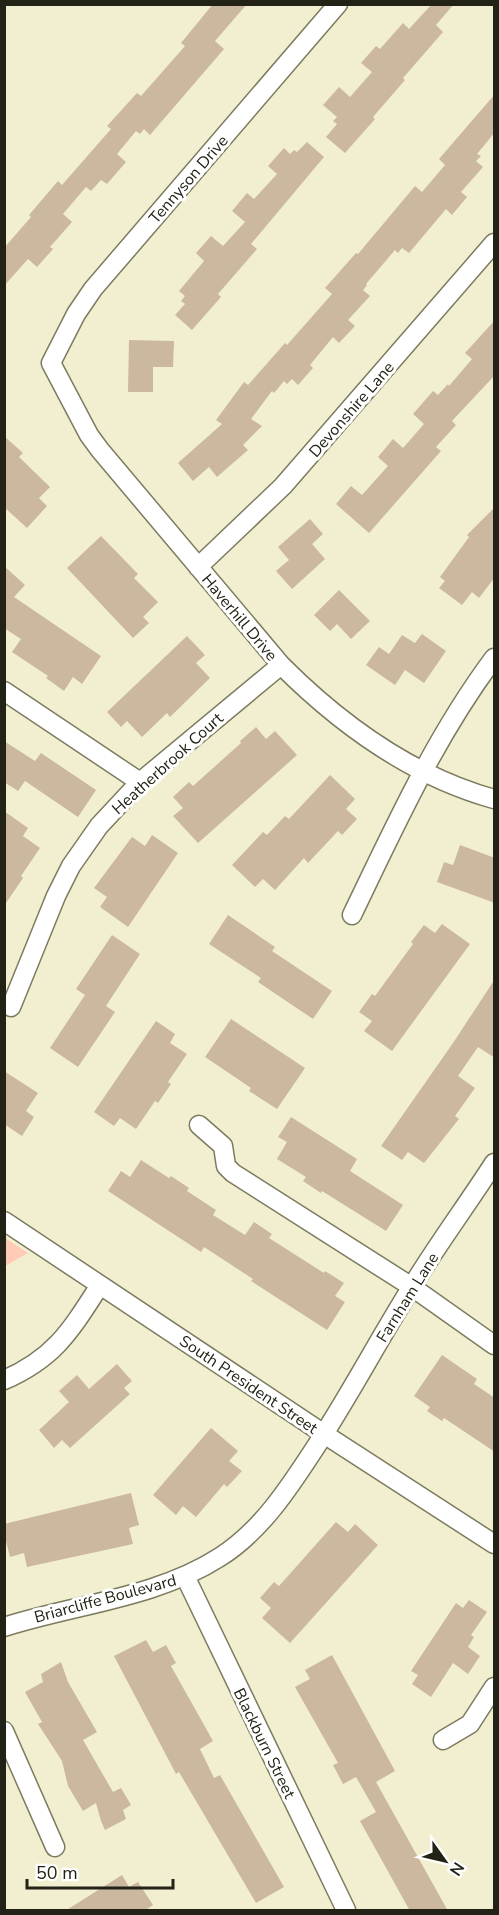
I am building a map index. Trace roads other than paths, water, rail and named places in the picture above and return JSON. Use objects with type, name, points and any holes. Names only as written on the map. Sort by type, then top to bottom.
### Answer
[{"type":"street","name":"Tennyson Drive","points":[[51,363],[76,314],[93,289],[338,4]]},
{"type":"street","name":"Devonshire Lane","points":[[198,567],[283,486],[495,243]]},
{"type":"street","name":"Haverhill Drive","points":[[51,363],[89,435],[100,450],[281,665],[308,692],[342,720],[421,772],[495,799]]},
{"type":"street","points":[[352,915],[421,772],[455,714],[495,658]]},
{"type":"street","name":"Heatherbrook Court","points":[[11,1007],[71,866],[99,826],[140,782],[281,665]]},
{"type":"street","points":[[4,691],[140,782]]},
{"type":"street","points":[[199,1125],[223,1146],[226,1166],[233,1173],[412,1287],[495,1345]]},
{"type":"street","name":"Farnham Lane","points":[[324,1434],[412,1287],[495,1163]]},
{"type":"street","name":"South President Street","points":[[4,1221],[324,1434],[495,1544]]},
{"type":"street","points":[[4,1380],[35,1364],[60,1344],[100,1285]]},
{"type":"street","name":"Briarcliffe Boulevard","points":[[4,1627],[122,1596],[185,1576],[219,1557],[248,1535],[286,1491],[324,1434]]},
{"type":"street","name":"Blackburn Street","points":[[185,1576],[346,1911]]},
{"type":"street","points":[[443,1740],[470,1724],[495,1687]]},
{"type":"street","points":[[4,1731],[55,1847]]}]
